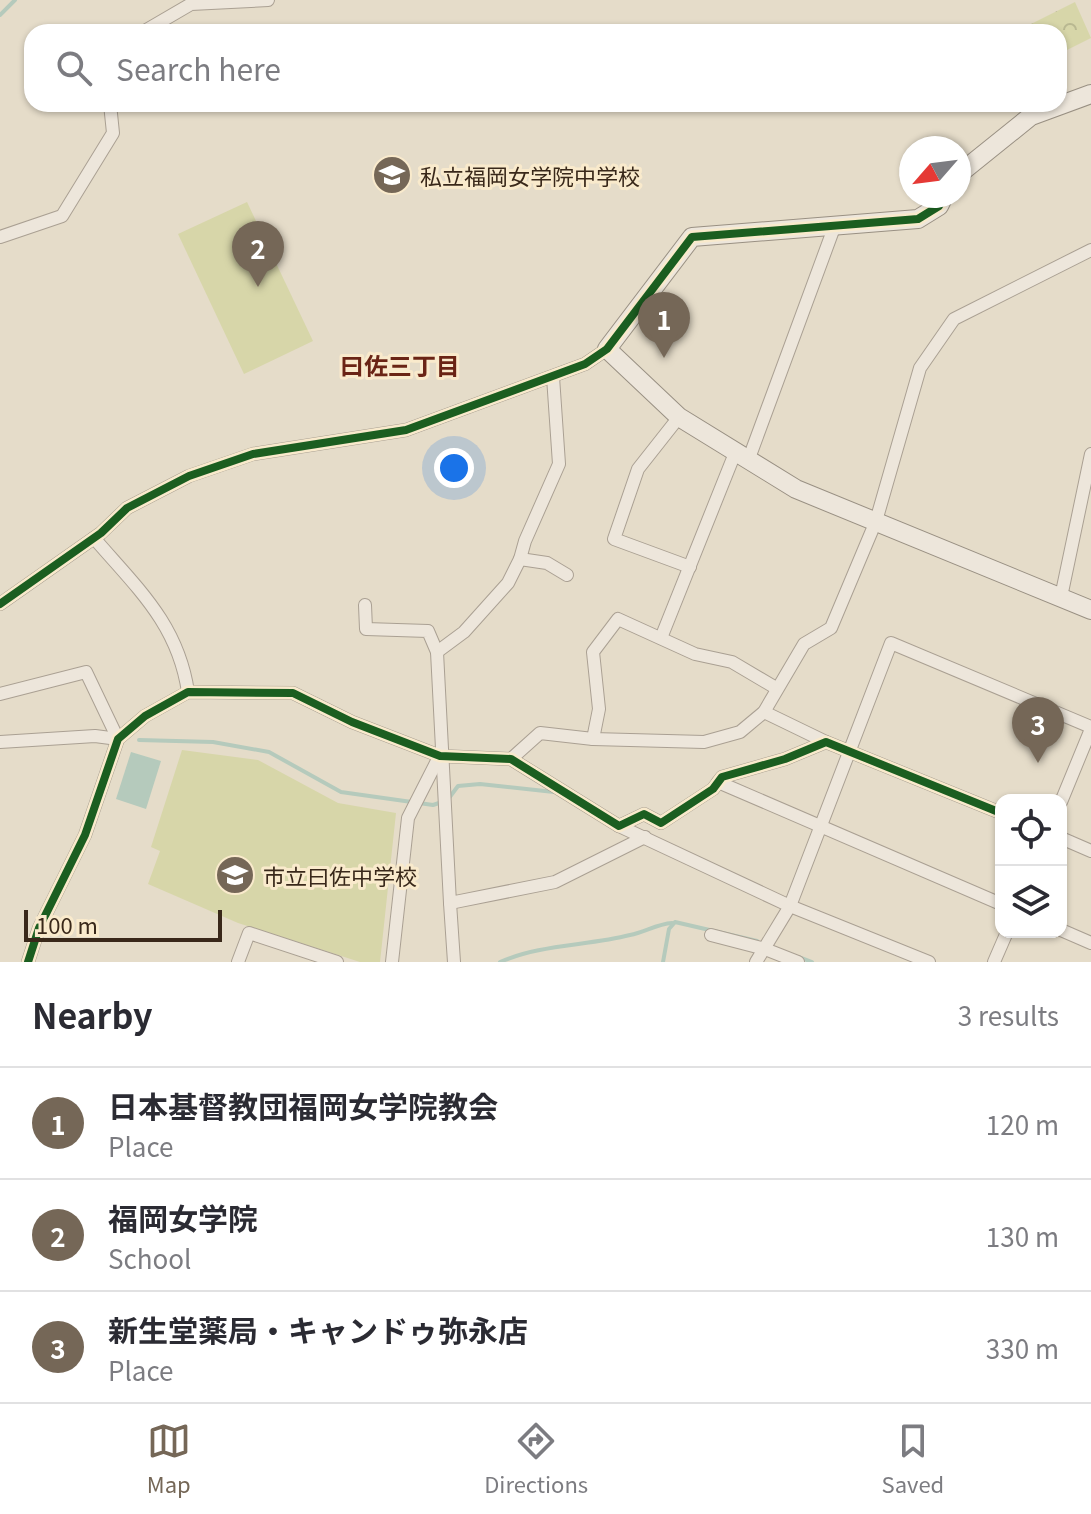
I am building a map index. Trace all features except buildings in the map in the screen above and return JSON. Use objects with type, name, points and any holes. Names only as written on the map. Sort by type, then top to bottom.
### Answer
[{"type":"street","points":[[157,24],[191,4],[268,0]]},
{"type":"street","points":[[1067,103],[1091,94]]},
{"type":"street","points":[[0,237],[62,216],[113,133],[111,112]]},
{"type":"street","points":[[971,164],[1031,116],[1042,112]]},
{"type":"street","points":[[0,604],[94,538],[127,508],[189,476],[253,454],[406,430],[585,364],[607,349],[692,237],[918,219],[936,208]]},
{"type":"street","points":[[661,638],[690,567],[742,457],[835,225]]},
{"type":"street","points":[[511,759],[540,733],[593,739],[704,742],[740,732],[764,712],[804,644],[831,628],[876,521],[920,368],[954,319],[1091,250]]},
{"type":"street","points":[[607,349],[679,417],[796,489],[1091,610]]},
{"type":"street","points":[[437,652],[464,632],[508,583],[520,559],[559,464],[553,377]]},
{"type":"street","points":[[679,417],[638,469],[614,539],[690,567]]},
{"type":"street","points":[[1061,597],[1091,454]]},
{"type":"street","points":[[94,538],[169,629],[183,660],[188,692]]},
{"type":"street","points":[[520,559],[547,563],[567,575]]},
{"type":"street","points":[[365,605],[366,629],[428,631],[437,652],[440,756],[454,962]]},
{"type":"street","points":[[593,739],[599,709],[593,652],[618,619],[695,654],[732,662],[776,688]]},
{"type":"street","points":[[756,962],[790,906],[891,643],[1091,728],[1064,794]]},
{"type":"street","points":[[0,694],[1,697],[86,672],[118,739]]},
{"type":"street","points":[[28,962],[39,928],[85,835],[118,739],[145,716],[188,692],[293,693],[352,722],[440,756],[511,759],[619,826],[790,906],[929,962]]},
{"type":"street","points":[[764,712],[826,742],[849,748],[995,810]]},
{"type":"street","points":[[0,742],[95,736],[118,739]]},
{"type":"street","points":[[619,826],[644,814],[661,823],[722,777],[785,759],[826,742]]},
{"type":"street","points":[[392,962],[408,818],[440,756]]},
{"type":"street","points":[[718,782],[995,901]]},
{"type":"street","points":[[450,903],[555,882],[645,837]]},
{"type":"street","points":[[1067,841],[1091,851]]},
{"type":"street","points":[[238,962],[249,933],[337,962]]},
{"type":"street","points":[[1067,933],[1091,943]]},
{"type":"street","points":[[711,935],[768,944],[798,962]]},
{"type":"street","points":[[994,962],[1004,938]]},
{"type":"green space","points":[[1075,2],[1091,38],[1067,50],[1067,24],[1031,24]]},
{"type":"green space","points":[[247,202],[313,341],[244,374],[178,234]]},
{"type":"green space","points":[[182,750],[258,760],[338,803],[396,813],[380,962],[360,962],[238,923],[148,884],[160,851],[151,847]]},
{"type":"shaded area","points":[[131,752],[161,761],[146,809],[116,799]]},
{"type":"waterway","points":[[0,15],[15,0]]},
{"type":"waterway","points":[[139,740],[213,742],[269,752],[341,792],[433,805],[442,802]]},
{"type":"waterway","points":[[449,798],[458,786],[480,784],[554,792]]},
{"type":"waterway","points":[[663,962],[669,929],[675,922],[757,941]]},
{"type":"waterway","points":[[500,962],[548,948],[614,939],[672,923]]},
{"type":"waterway","points":[[799,957],[812,962]]},
{"type":"cycle path","points":[[0,604],[101,533],[127,508],[189,476],[253,454],[406,430],[585,364],[607,349],[692,237],[918,219],[936,208]]},
{"type":"cycle path","points":[[28,962],[39,928],[85,835],[118,739],[145,716],[188,692],[293,693],[352,722],[440,756],[511,759],[619,826],[644,814],[661,823],[713,789],[722,777],[785,759],[826,742],[995,811]]},
{"type":"place","name":"私立福岡女学院中学校","points":[[392,175]]},
{"type":"place","name":"福岡女学院","points":[[258,287]]},
{"type":"place","name":"日本基督教団福岡女学院教会","points":[[664,358]]},
{"type":"place","name":"新生堂薬局・キャンドゥ弥永店","points":[[1038,763]]},
{"type":"place","name":"市立曰佐中学校","points":[[235,875]]},
{"type":"district","name":"曰佐三丁目","points":[[400,364]]}]
